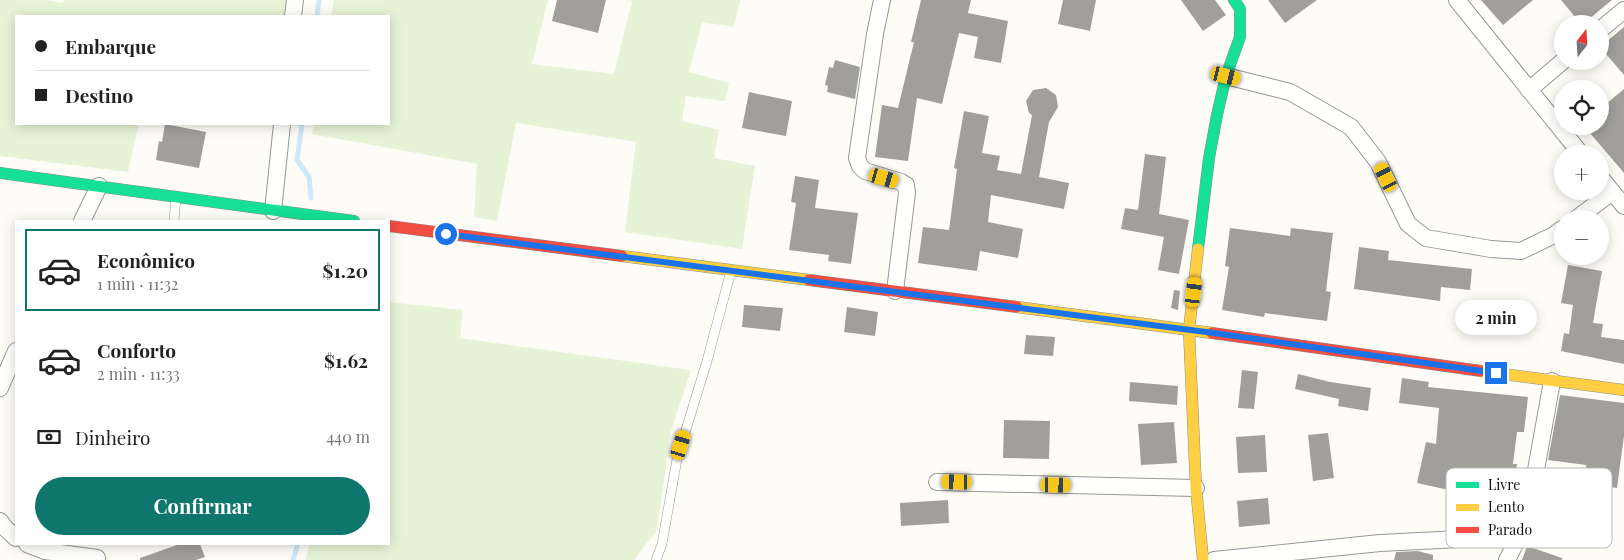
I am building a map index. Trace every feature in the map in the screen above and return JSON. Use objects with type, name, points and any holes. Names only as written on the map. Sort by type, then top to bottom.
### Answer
[{"type":"main road","points":[[1203,560],[1196,488],[1189,330],[1209,158],[1216,115],[1226,76],[1240,36],[1240,10],[1234,0]]},
{"type":"main road","points":[[0,173],[347,220]]},
{"type":"main road","points":[[390,226],[1189,330],[1552,382],[1624,390]]},
{"type":"street","points":[[294,15],[295,0]]},
{"type":"street","points":[[882,0],[875,34],[857,158],[860,166],[865,171],[902,182],[906,186],[907,192],[895,291]]},
{"type":"street","points":[[1457,0],[1574,145]]},
{"type":"street","points":[[1609,22],[1624,10]]},
{"type":"street","points":[[1530,90],[1554,69]]},
{"type":"street","points":[[1226,76],[1290,92],[1351,127],[1378,162],[1408,224],[1426,238],[1491,249],[1522,251],[1554,235]]},
{"type":"street","points":[[273,210],[282,125]]},
{"type":"street","points":[[82,220],[99,186]]},
{"type":"street","points":[[1609,188],[1624,206]]},
{"type":"street","points":[[1588,210],[1612,192]]},
{"type":"street","points":[[0,388],[15,353]]},
{"type":"street","points":[[1536,468],[1552,382]]},
{"type":"street","points":[[937,482],[1196,488]]},
{"type":"street","points":[[0,521],[15,537]]},
{"type":"street","points":[[1214,560],[1380,543],[1446,540]]},
{"type":"street","points":[[30,545],[45,551],[98,558]]},
{"type":"street","points":[[1507,560],[1513,548]]},
{"type":"lane","points":[[174,220],[176,197]]},
{"type":"lane","points":[[656,560],[662,544],[677,459],[708,361],[731,271]]},
{"type":"green space","points":[[0,0],[44,0],[63,3],[64,0],[293,0],[292,15],[15,15],[15,125],[139,125],[128,172],[0,156]]},
{"type":"green space","points":[[334,0],[548,0],[532,64],[614,74],[632,1],[627,0],[740,0],[734,27],[702,22],[689,72],[729,83],[725,101],[686,96],[682,121],[719,130],[714,158],[755,166],[742,249],[625,232],[636,142],[516,123],[497,221],[474,217],[477,164],[312,134],[314,125],[390,125],[390,15],[331,15]]},
{"type":"green space","points":[[390,302],[463,310],[460,338],[691,370],[671,431],[657,530],[634,560],[305,560],[310,545],[390,545]]},
{"type":"building","points":[[557,0],[606,0],[598,33],[552,21]]},
{"type":"building","points":[[921,0],[971,0],[968,13],[1008,21],[1001,63],[974,58],[978,37],[959,33],[942,104],[917,98],[908,161],[875,157],[882,105],[898,108],[914,42],[911,42]]},
{"type":"building","points":[[1063,0],[1096,0],[1090,31],[1058,24]]},
{"type":"building","points":[[1181,0],[1215,0],[1226,15],[1203,31]]},
{"type":"building","points":[[1268,0],[1317,0],[1285,23]]},
{"type":"building","points":[[1481,0],[1533,0],[1503,25]]},
{"type":"building","points":[[1561,0],[1612,0],[1594,15],[1574,15]]},
{"type":"building","points":[[1624,27],[1624,75],[1609,58],[1609,40]]},
{"type":"building","points":[[835,60],[860,67],[855,99],[827,92],[828,86],[825,85],[829,67],[833,68]]},
{"type":"building","points":[[1046,88],[1056,95],[1058,107],[1049,122],[1039,177],[1069,183],[1064,209],[991,195],[988,222],[1023,229],[1018,258],[980,251],[977,271],[918,263],[923,227],[949,230],[957,169],[954,168],[964,111],[989,116],[982,153],[1000,156],[997,170],[1021,174],[1032,115],[1029,113],[1026,101],[1033,90]]},
{"type":"building","points":[[1624,89],[1624,173],[1609,155],[1609,145],[1600,145],[1592,135],[1609,135],[1609,102]]},
{"type":"building","points":[[749,92],[792,101],[786,136],[742,128]]},
{"type":"building","points":[[165,125],[206,132],[199,168],[156,160],[159,141],[162,142]]},
{"type":"building","points":[[1145,154],[1166,157],[1159,214],[1189,220],[1179,274],[1158,270],[1164,237],[1121,229],[1125,208],[1138,210]]},
{"type":"building","points":[[795,176],[819,180],[815,208],[858,213],[851,264],[828,261],[829,255],[789,250],[796,203],[791,202]]},
{"type":"building","points":[[1230,228],[1290,236],[1291,228],[1333,233],[1326,291],[1331,292],[1327,321],[1265,313],[1264,317],[1222,310],[1229,267],[1225,266]]},
{"type":"building","points":[[1359,247],[1389,251],[1388,260],[1472,269],[1470,290],[1441,287],[1440,301],[1354,289]]},
{"type":"building","points":[[1568,265],[1602,271],[1593,323],[1603,324],[1601,337],[1624,340],[1624,364],[1561,351],[1564,333],[1569,334],[1573,305],[1561,303]]},
{"type":"building","points":[[1174,290],[1180,291],[1178,310],[1171,308]]},
{"type":"building","points":[[744,305],[783,308],[780,331],[742,327]]},
{"type":"building","points":[[847,307],[878,312],[875,336],[844,332]]},
{"type":"building","points":[[1026,335],[1055,337],[1053,356],[1024,354]]},
{"type":"building","points":[[1242,370],[1258,372],[1254,409],[1238,408]]},
{"type":"building","points":[[1298,374],[1330,382],[1371,388],[1368,411],[1338,406],[1339,399],[1295,389]]},
{"type":"building","points":[[1402,378],[1429,382],[1428,387],[1528,397],[1524,432],[1517,432],[1513,464],[1517,464],[1516,468],[1446,468],[1446,489],[1417,483],[1426,442],[1436,444],[1439,408],[1399,403]]},
{"type":"building","points":[[1130,382],[1178,386],[1177,405],[1129,401]]},
{"type":"building","points":[[1560,395],[1624,403],[1624,436],[1617,488],[1612,487],[1612,468],[1586,468],[1586,465],[1548,460]]},
{"type":"building","points":[[1004,420],[1050,421],[1049,459],[1003,458]]},
{"type":"building","points":[[1174,422],[1177,463],[1141,465],[1138,424]]},
{"type":"building","points":[[1328,433],[1334,478],[1313,481],[1308,435]]},
{"type":"building","points":[[1265,435],[1267,472],[1238,473],[1236,437]]},
{"type":"building","points":[[1268,498],[1270,524],[1239,527],[1237,501]]},
{"type":"building","points":[[948,500],[949,523],[901,526],[900,503]]},
{"type":"building","points":[[177,545],[200,545],[205,557],[196,560],[140,560],[140,558]]},
{"type":"building","points":[[1526,548],[1533,548],[1562,558],[1562,560],[1522,560]]},
{"type":"building","points":[[1418,551],[1433,555],[1433,560],[1394,560],[1396,552]]},
{"type":"waterway","points":[[317,15],[319,0]]},
{"type":"waterway","points":[[302,125],[297,160],[309,177],[311,198]]},
{"type":"waterway","points":[[293,560],[298,545]]},
{"type":"traffic: fast","points":[[1198,249],[1209,158],[1217,115],[1226,76],[1240,37],[1240,9],[1234,0]]},
{"type":"traffic: fast","points":[[0,173],[347,220]]},
{"type":"traffic: slow","points":[[1198,249],[1189,330],[1196,488],[1203,560]]},
{"type":"traffic: slow","points":[[622,256],[809,280]]},
{"type":"traffic: slow","points":[[1017,307],[1212,333]]},
{"type":"traffic: slow","points":[[1481,371],[1624,390]]},
{"type":"traffic: jam","points":[[390,226],[622,256]]},
{"type":"traffic: jam","points":[[809,280],[1017,307]]},
{"type":"traffic: jam","points":[[1212,333],[1481,371]]},
{"type":"route","points":[[446,234],[1214,333],[1496,373]]}]
